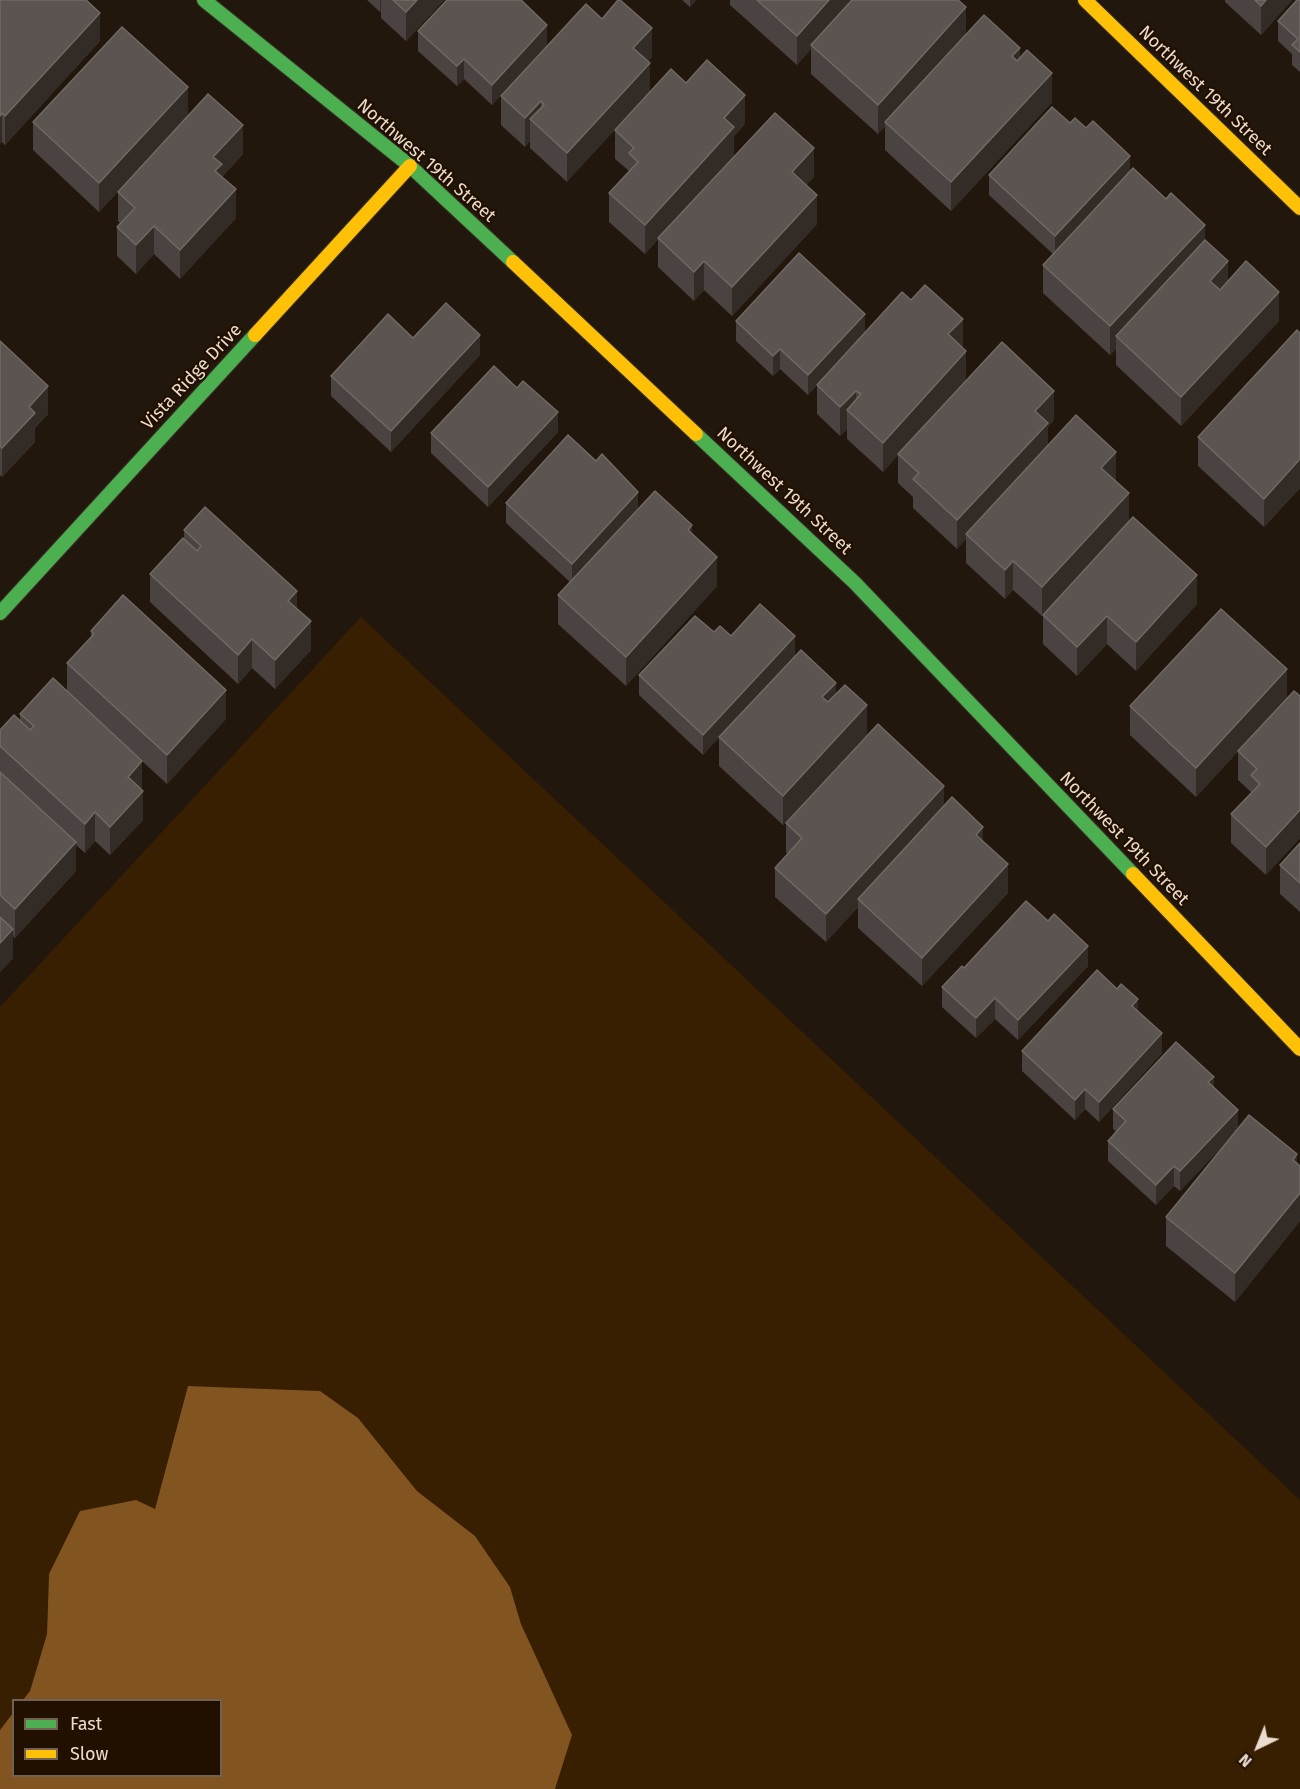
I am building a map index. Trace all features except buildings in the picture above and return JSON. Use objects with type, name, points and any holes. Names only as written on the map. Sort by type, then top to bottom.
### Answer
[{"type":"street","name":"Northwest 19th Street","points":[[204,0],[410,166],[855,583],[1300,1049]]},
{"type":"street","name":"Northwest 19th Street","points":[[1085,0],[1300,208]]},
{"type":"street","name":"Vista Ridge Drive","points":[[0,613],[410,166]]},
{"type":"shaded area","points":[[361,617],[1300,1500],[1300,1789],[555,1789],[572,1735],[521,1624],[510,1587],[475,1536],[417,1491],[358,1418],[320,1391],[188,1386],[155,1509],[49,1574],[47,1634],[30,1691],[24,1699],[12,1699],[12,1714],[0,1730],[0,1007]]},
{"type":"shaded area","points":[[188,1386],[320,1391],[358,1418],[417,1491],[475,1536],[510,1587],[521,1624],[572,1735],[555,1789],[0,1789],[0,1730],[12,1714],[12,1777],[222,1777],[222,1699],[24,1699],[30,1691],[47,1634],[49,1574],[80,1511],[136,1500],[155,1509]]},
{"type":"traffic: fast","points":[[204,0],[410,166],[513,262]]},
{"type":"traffic: fast","points":[[0,613],[255,335]]},
{"type":"traffic: fast","points":[[696,434],[855,583],[1133,874]]},
{"type":"traffic: slow","points":[[1085,0],[1300,208]]},
{"type":"traffic: slow","points":[[255,335],[410,166]]},
{"type":"traffic: slow","points":[[513,262],[696,434]]},
{"type":"traffic: slow","points":[[1133,874],[1300,1049]]}]
